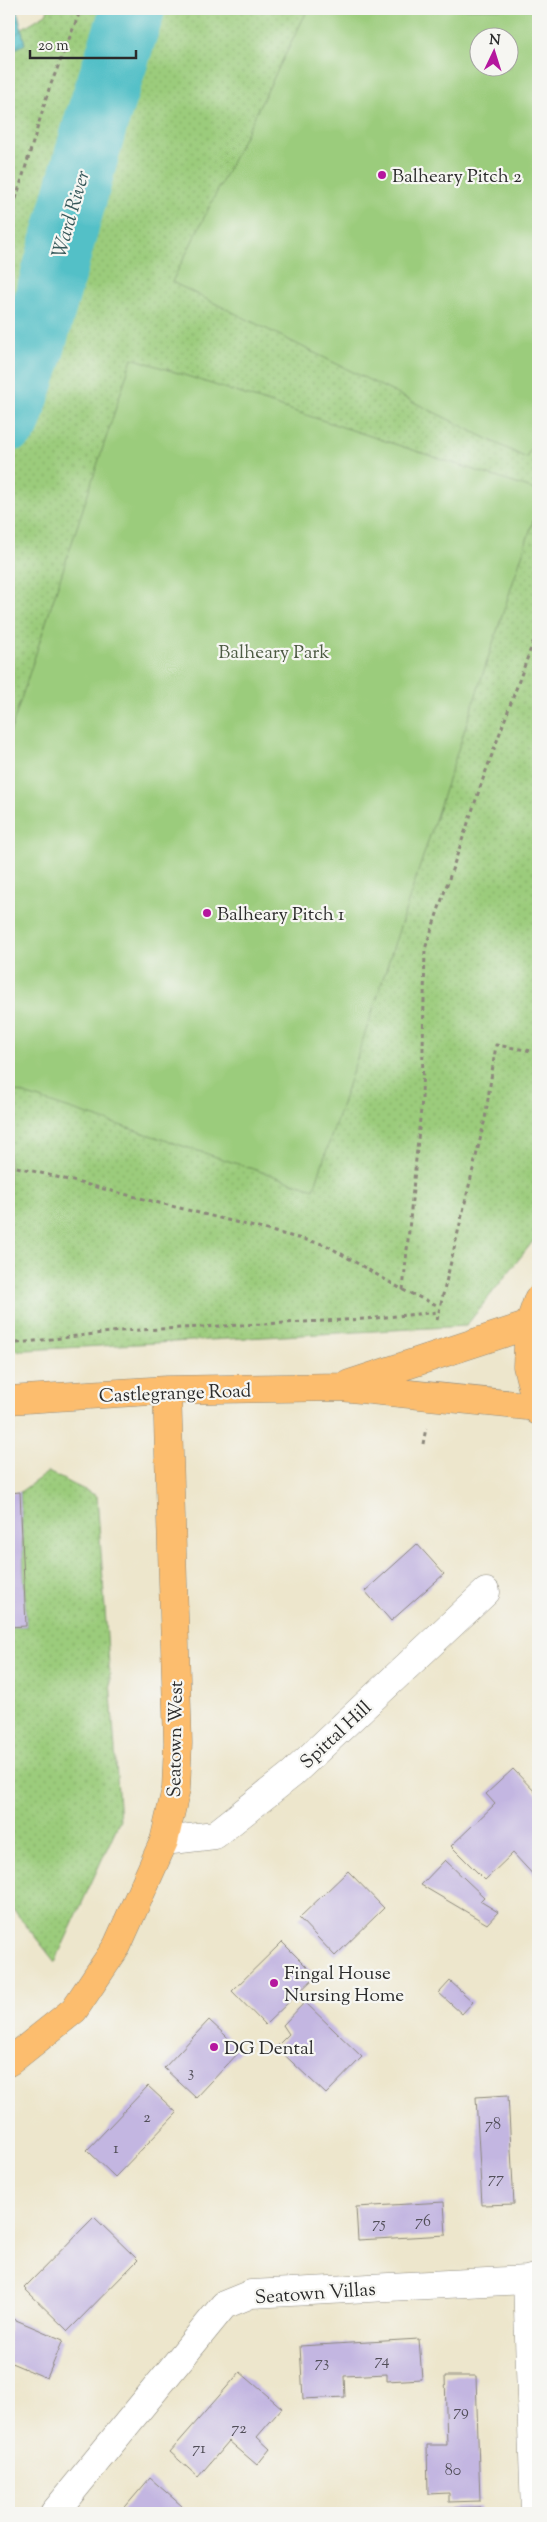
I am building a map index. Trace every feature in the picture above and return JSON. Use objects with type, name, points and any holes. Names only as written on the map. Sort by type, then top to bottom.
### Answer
[{"type":"main road","points":[[537,1409],[527,1366],[530,1325],[538,1299]]},
{"type":"main road","name":"Castlegrange Road","points":[[340,1387],[530,1325]]},
{"type":"main road","name":"Castlegrange Road","points":[[9,1400],[167,1390],[340,1387],[537,1409]]},
{"type":"main road","name":"Seatown West","points":[[9,2062],[74,2010],[117,1946],[164,1840],[176,1790],[178,1743],[167,1390]]},
{"type":"street","name":"Spittal Hill","points":[[164,1840],[215,1834],[292,1774],[486,1592]]},
{"type":"street","name":"Seatown Villas","points":[[54,2513],[224,2305],[251,2294],[532,2278],[535,2513]]},
{"type":"path","points":[[9,222],[48,89],[81,9]]},
{"type":"path","points":[[404,1290],[422,1098],[425,948],[483,778],[538,629]]},
{"type":"path","points":[[9,1165],[326,1245],[404,1290],[439,1306],[485,1119],[496,1045],[538,1052]]},
{"type":"path","points":[[9,1344],[120,1331],[365,1319],[439,1312]]},
{"type":"green space","name":"Balheary Park","points":[[48,9],[538,9],[538,1235],[466,1326],[9,1351],[9,36],[46,14]]},
{"type":"green space","name":"Balheary Pitch 2","points":[[308,9],[538,9],[538,433],[526,458],[172,282]]},
{"type":"green space","name":"Balheary Pitch 1","points":[[132,358],[538,491],[538,506],[314,1189],[9,1089],[9,736]]},
{"type":"green space","points":[[48,1472],[97,1496],[120,1820],[55,1962],[9,1904],[9,1627],[26,1626],[20,1492]]},
{"type":"water","points":[[9,9],[17,9],[25,44],[9,52]]},
{"type":"building","points":[[20,1492],[26,1626],[9,1627],[9,1493]]},
{"type":"building","points":[[417,1544],[444,1574],[391,1621],[365,1591]]},
{"type":"building","points":[[513,1769],[538,1795],[538,1880],[513,1853],[485,1880],[451,1846],[495,1804],[486,1794]]},
{"type":"building","points":[[445,1860],[484,1897],[480,1901],[498,1912],[487,1924],[421,1885]]},
{"type":"building","points":[[348,1871],[384,1908],[335,1956],[299,1918]]},
{"type":"building","name":"Fingal House Nursing Home","points":[[282,1942],[316,1976],[265,2025],[232,1991]]},
{"type":"building","points":[[450,1981],[473,2002],[462,2014],[439,1993]]},
{"type":"building","points":[[305,2002],[362,2057],[326,2094],[276,2047],[289,2034],[283,2025]]},
{"type":"building","points":[[209,2020],[241,2050],[196,2098],[164,2068]]},
{"type":"building","points":[[148,2086],[177,2113],[115,2177],[87,2150]]},
{"type":"building","points":[[508,2095],[514,2204],[482,2205],[476,2097]]},
{"type":"building","points":[[444,2202],[446,2235],[358,2240],[356,2207]]},
{"type":"building","points":[[94,2217],[138,2260],[68,2331],[24,2288]]},
{"type":"building","points":[[9,2317],[63,2340],[47,2378],[9,2362]]},
{"type":"building","points":[[419,2339],[422,2379],[387,2381],[387,2374],[344,2376],[345,2397],[303,2399],[300,2346]]},
{"type":"building","points":[[240,2372],[282,2408],[257,2437],[270,2449],[257,2465],[229,2441],[198,2477],[170,2452]]},
{"type":"building","points":[[445,2376],[476,2376],[480,2501],[449,2502],[449,2493],[428,2494],[427,2445],[447,2445]]},
{"type":"building","points":[[150,2478],[190,2513],[120,2513]]},
{"type":"building","points":[[480,2507],[480,2513],[428,2513],[428,2509]]},
{"type":"waterway","name":"Ward River","points":[[9,420],[31,354],[96,122],[133,9]]},
{"type":"place","name":"Balheary Pitch 2","points":[[382,175]]},
{"type":"place","name":"Balheary Pitch 1","points":[[207,913]]},
{"type":"place","name":"Fingal House Nursing Home","points":[[274,1983]]},
{"type":"place","name":"DG Dental","points":[[214,2047]]}]
